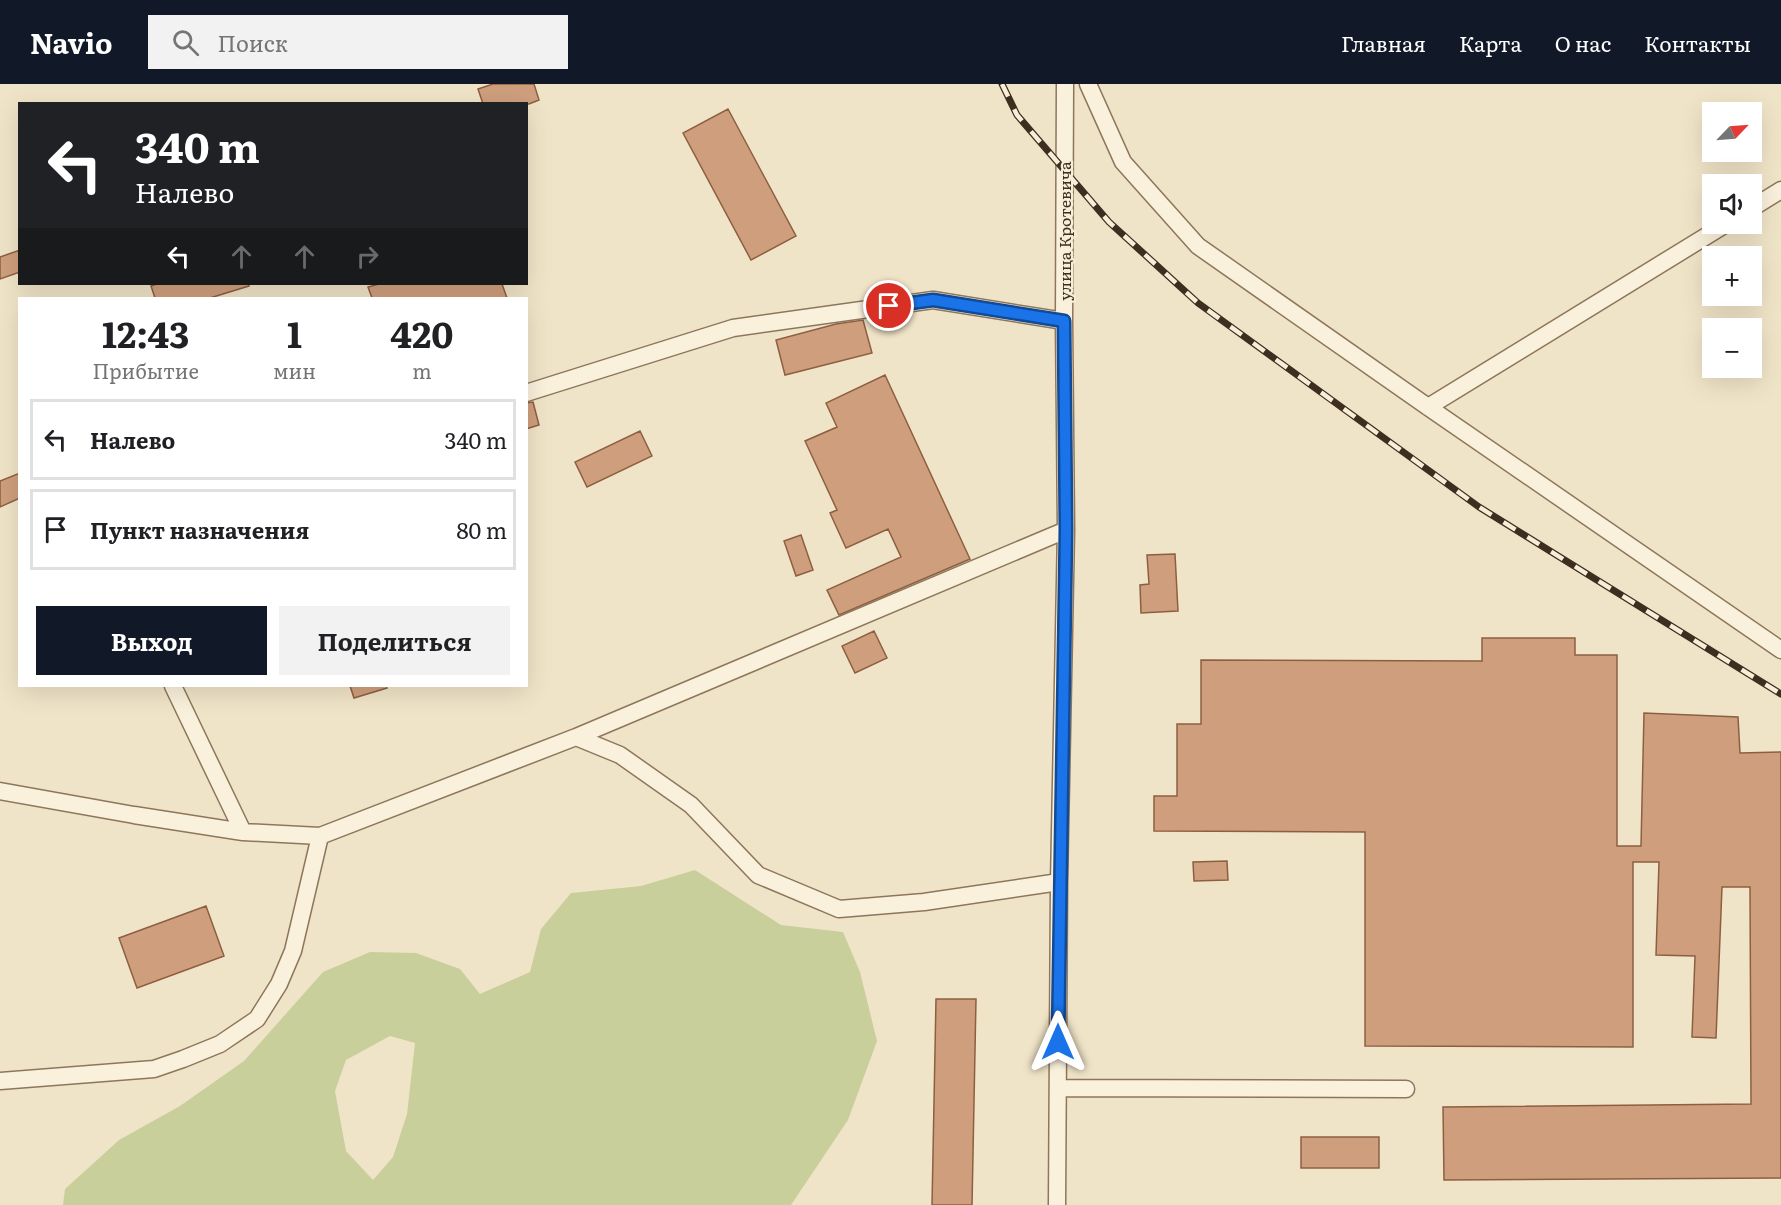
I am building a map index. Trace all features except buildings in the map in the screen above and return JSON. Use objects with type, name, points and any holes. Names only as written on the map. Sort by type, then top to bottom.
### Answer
[{"type":"street","name":"улица Кротевича","points":[[1057,1205],[1059,882],[1066,530],[1065,84]]},
{"type":"street","points":[[1088,84],[1123,162],[1198,246],[1781,650]]},
{"type":"street","points":[[1762,202],[1781,190]]},
{"type":"street","points":[[1428,407],[1710,234]]},
{"type":"street","points":[[528,392],[733,328],[933,300],[1064,321]]},
{"type":"street","points":[[0,791],[243,832],[320,836],[576,737],[1066,530]]},
{"type":"street","points":[[173,687],[243,832]]},
{"type":"street","points":[[576,737],[620,755],[690,805],[758,875],[839,909],[924,902],[1059,882]]},
{"type":"street","points":[[0,1081],[154,1069],[220,1044],[257,1019],[279,984],[293,951],[320,836]]},
{"type":"street","points":[[1058,1088],[1406,1089]]},
{"type":"green space","points":[[695,870],[781,925],[843,932],[860,972],[877,1041],[848,1120],[791,1205],[63,1205],[65,1189],[119,1140],[180,1106],[244,1061],[323,972],[370,952],[416,953],[460,969],[480,994],[530,972],[541,929],[571,893],[641,886]],"holes":[[[390,1036],[415,1043],[407,1114],[393,1157],[373,1180],[346,1151],[335,1091],[346,1060]]]},
{"type":"railway","points":[[1002,84],[1017,115],[1109,222],[1198,303],[1479,507],[1781,694]]},
{"type":"route","points":[[889,306],[933,300],[1064,321],[1066,530],[1058,1042]]}]
